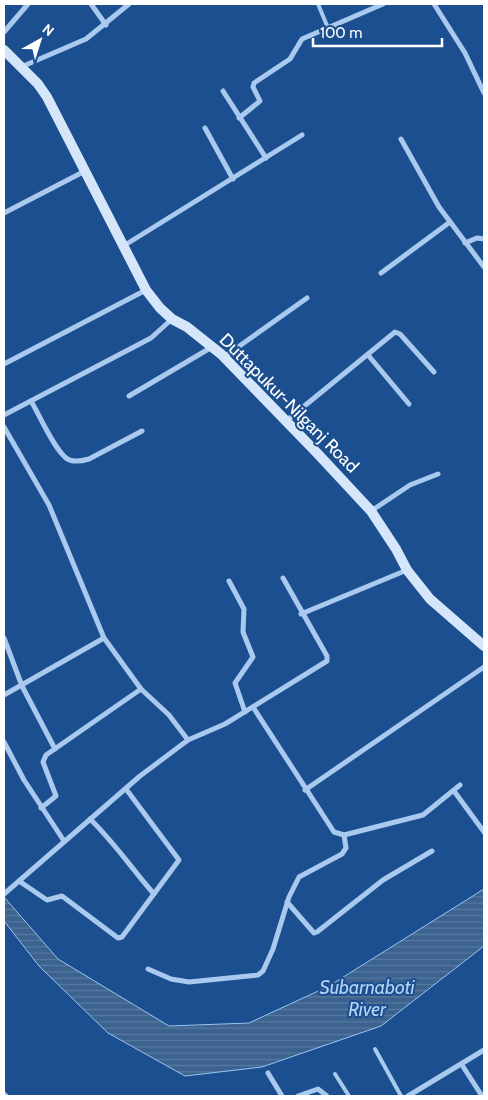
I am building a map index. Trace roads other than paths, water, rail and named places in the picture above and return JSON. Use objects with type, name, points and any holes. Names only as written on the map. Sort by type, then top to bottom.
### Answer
[{"type":"main road","name":"Duttapukur-Nilganj Road","points":[[4,50],[47,97],[125,245],[146,290],[160,308],[172,319],[213,347],[286,421],[370,511],[396,549],[407,570],[430,599],[484,646]]},
{"type":"street","points":[[4,32],[28,4]]},
{"type":"street","points":[[91,4],[106,24]]},
{"type":"street","points":[[21,67],[86,39],[129,4]]},
{"type":"street","points":[[240,118],[260,101],[253,87],[254,83],[290,58],[302,39],[372,6],[383,4]]},
{"type":"street","points":[[434,4],[465,53],[484,93]]},
{"type":"street","points":[[223,91],[266,158]]},
{"type":"street","points":[[205,128],[232,179]]},
{"type":"street","points":[[125,245],[302,135]]},
{"type":"street","points":[[401,139],[450,222],[484,267]]},
{"type":"street","points":[[4,213],[86,171]]},
{"type":"street","points":[[381,273],[450,222]]},
{"type":"street","points":[[465,243],[476,238],[484,239]]},
{"type":"street","points":[[4,364],[146,290]]},
{"type":"street","points":[[224,357],[307,298]]},
{"type":"street","points":[[4,415],[151,338],[172,319]]},
{"type":"street","points":[[286,421],[396,331],[434,372]]},
{"type":"street","points":[[129,396],[213,347]]},
{"type":"street","points":[[368,355],[409,404]]},
{"type":"street","points":[[31,401],[52,438],[66,458],[72,460],[88,459],[142,431]]},
{"type":"street","points":[[4,427],[49,505],[104,638],[141,689],[169,715],[188,740]]},
{"type":"street","points":[[370,511],[410,485],[438,474]]},
{"type":"street","points":[[301,614],[407,570]]},
{"type":"street","points":[[4,894],[90,819],[188,740],[225,724],[327,661],[327,656],[301,614],[283,578]]},
{"type":"street","points":[[230,581],[244,609],[243,632],[253,657],[235,683],[245,712]]},
{"type":"street","points":[[4,638],[22,686],[55,749]]},
{"type":"street","points":[[4,695],[104,638]]},
{"type":"street","points":[[305,790],[484,667]]},
{"type":"street","points":[[41,808],[56,796],[43,762],[46,755],[141,689]]},
{"type":"street","points":[[253,707],[334,832],[344,836],[417,818],[430,811],[460,785]]},
{"type":"street","points":[[4,742],[41,808],[64,841]]},
{"type":"street","points":[[19,881],[47,900],[62,896],[120,938],[179,858],[126,789]]},
{"type":"street","points":[[454,790],[484,832]]},
{"type":"street","points":[[90,819],[109,837],[121,857],[154,894]]},
{"type":"street","points":[[148,969],[171,979],[189,982],[258,975],[263,971],[274,950],[287,902],[302,874],[322,866],[344,852],[346,848],[344,836]]},
{"type":"street","points":[[287,902],[314,933],[383,880],[432,851]]},
{"type":"street","points":[[408,1096],[484,1050]]},
{"type":"street","points":[[462,1065],[482,1096]]},
{"type":"street","points":[[268,1073],[282,1096]]},
{"type":"street","points":[[298,1096],[318,1089],[327,1096]]},
{"type":"lane","points":[[318,4],[328,28]]},
{"type":"lane","points":[[375,1049],[401,1096]]},
{"type":"lane","points":[[335,1074],[349,1096]]},
{"type":"water","name":"Subarnaboti River","points":[[484,889],[484,946],[381,1026],[262,1067],[185,1076],[108,1033],[39,966],[4,921],[4,897],[58,959],[169,1026],[249,1023],[329,986]]}]
